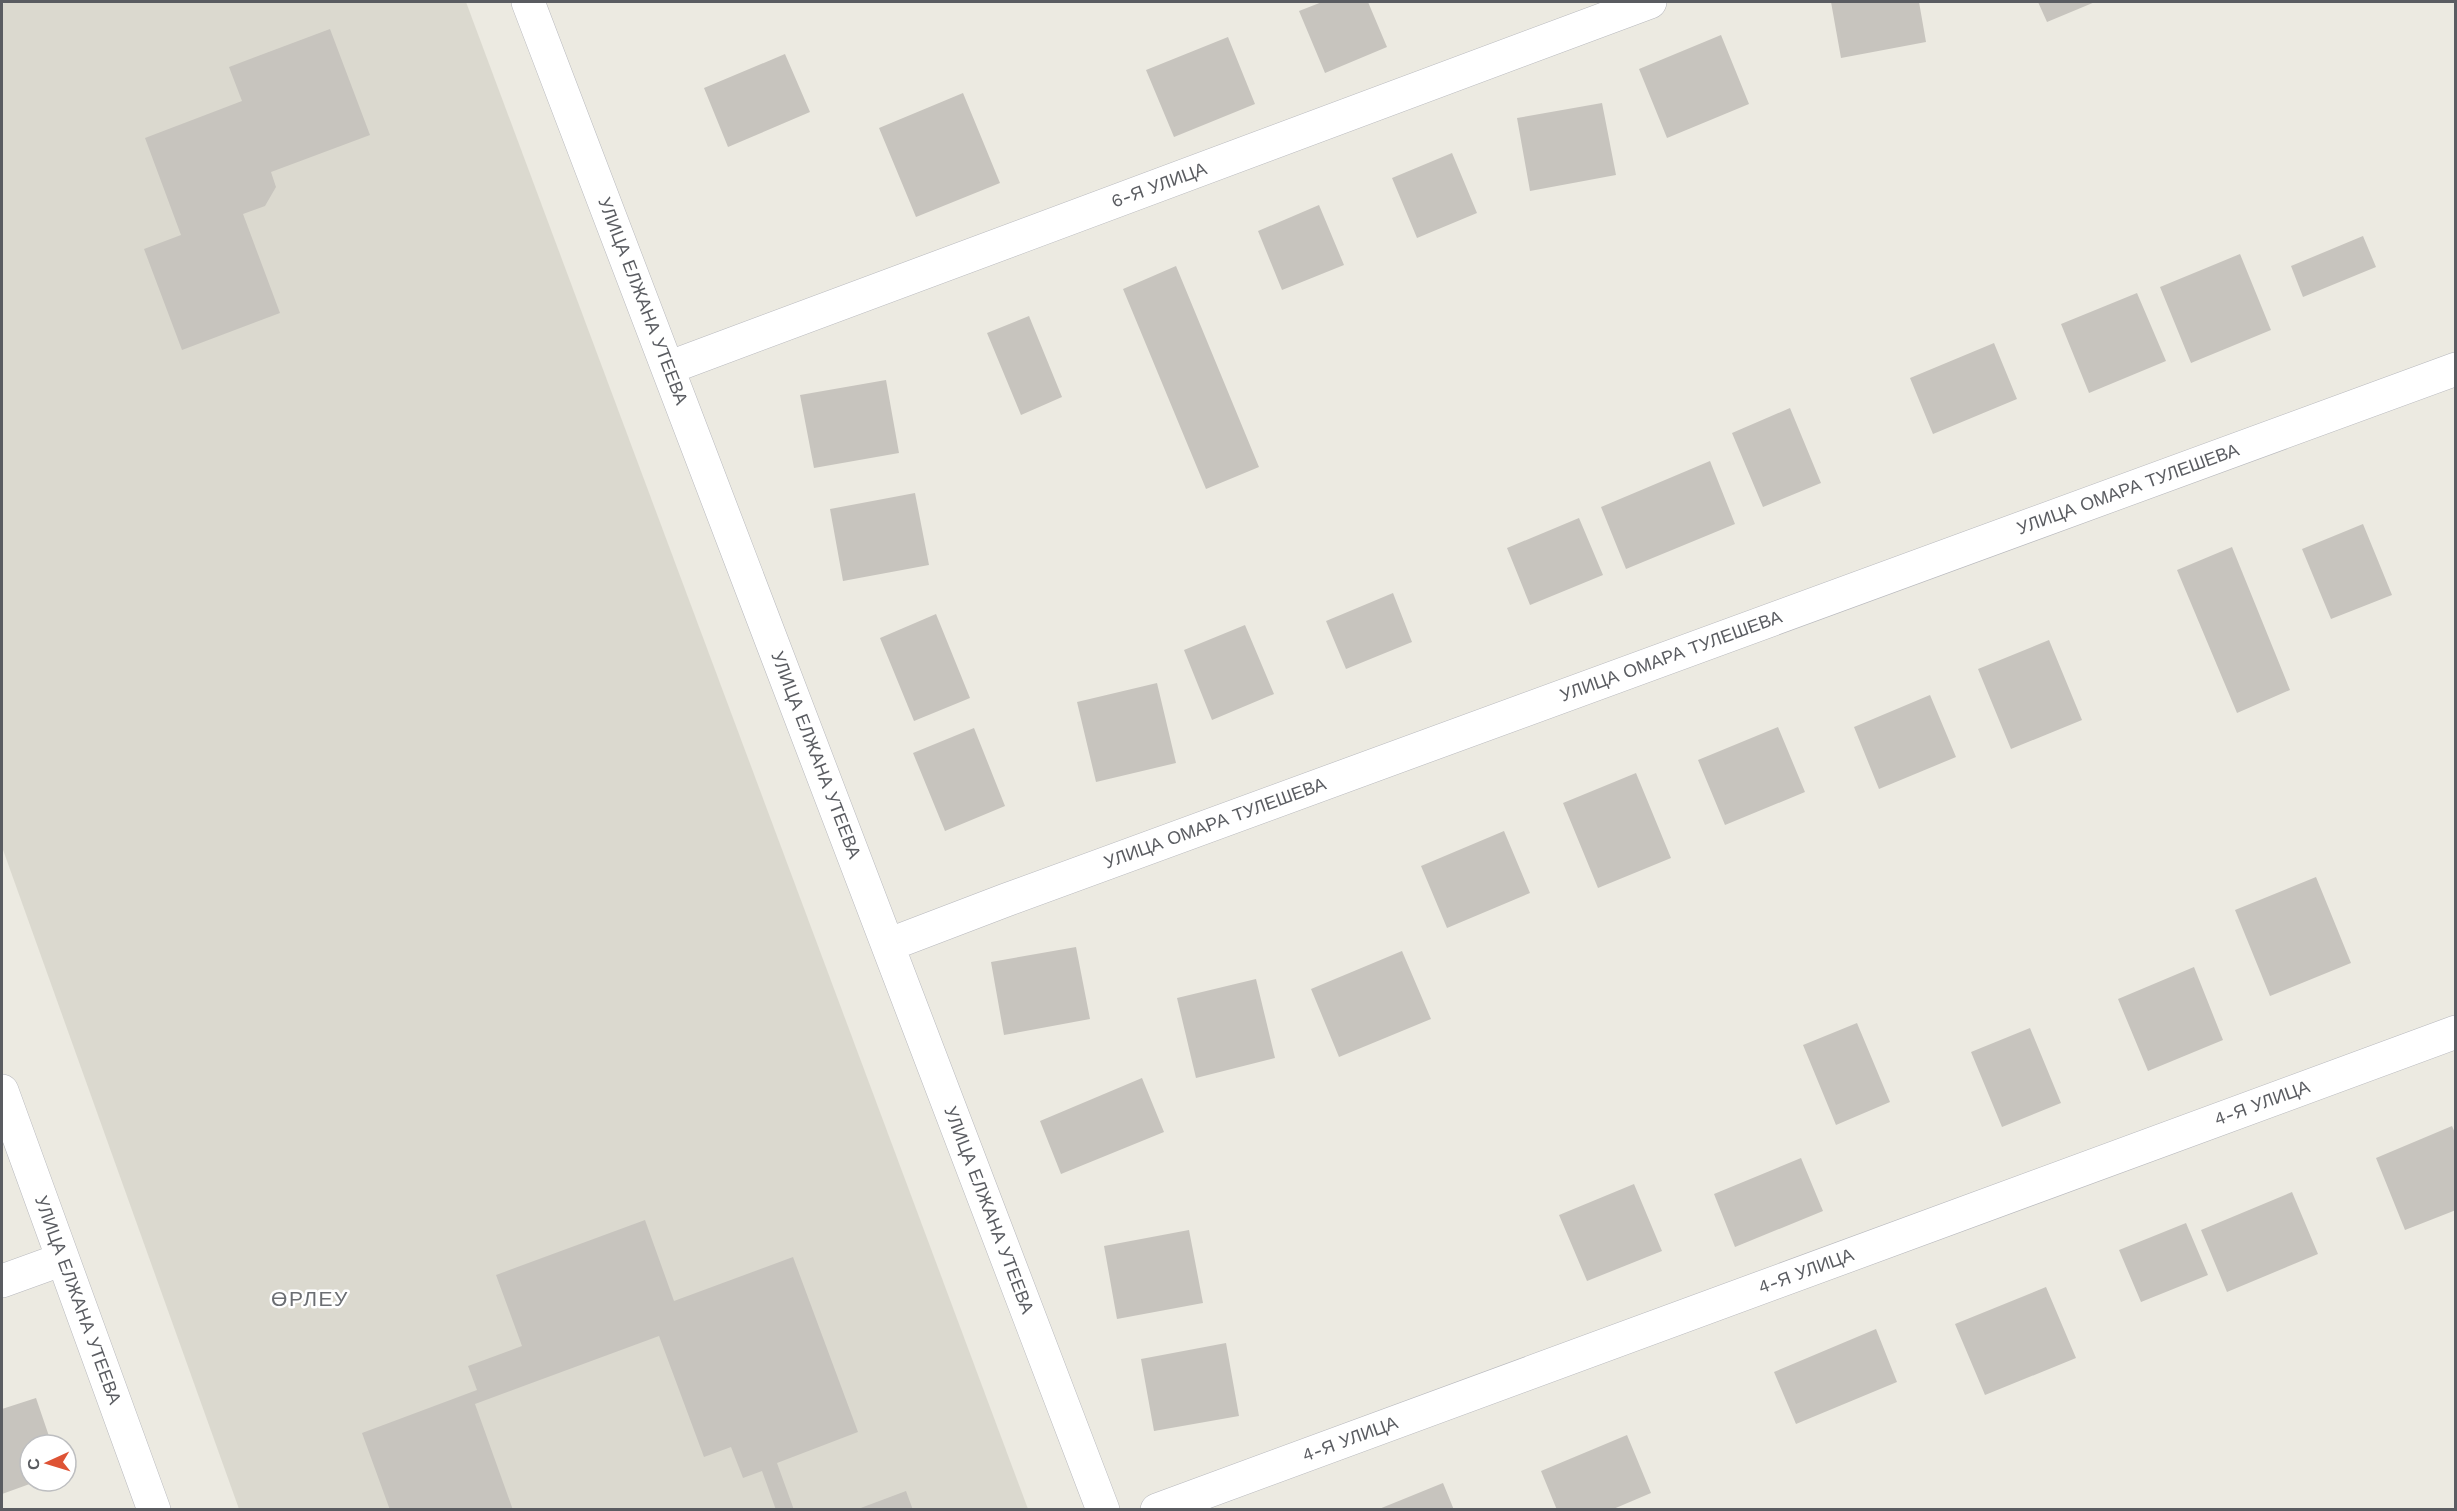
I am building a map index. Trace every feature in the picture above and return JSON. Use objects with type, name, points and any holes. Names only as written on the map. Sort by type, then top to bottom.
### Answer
[{"type":"street","name":"УЛИЦА ЕЛЖАНА УТЕЕВА","points":[[528,2],[1103,1509]]},
{"type":"street","name":"6-Я УЛИЦА","points":[[668,368],[1650,2]]},
{"type":"street","name":"УЛИЦА ОМАРА ТУЛЕШЕВА","points":[[888,945],[2456,369]]},
{"type":"street","name":"4-Я УЛИЦА","points":[[1157,1509],[2456,1032]]},
{"type":"street","name":"УЛИЦА ЕЛЖАНА УТЕЕВА","points":[[2,1091],[154,1509]]},
{"type":"street","points":[[2,1281],[63,1259]]},
{"type":"shaded area","points":[[7,2],[466,2],[1028,1509],[239,1509],[2,847],[2,4]]},
{"type":"building","points":[[1322,2],[1368,2],[1387,47],[1325,73],[1299,11]]},
{"type":"building","points":[[1831,2],[1919,2],[1926,42],[1841,58]]},
{"type":"building","points":[[2038,2],[2095,2],[2047,22]]},
{"type":"building","points":[[330,29],[370,135],[271,172],[276,187],[265,206],[243,214],[280,313],[182,350],[144,249],[181,235],[145,138],[242,101],[229,67]]},
{"type":"building","points":[[1721,35],[1749,104],[1667,138],[1639,69]]},
{"type":"building","points":[[1228,37],[1255,104],[1174,137],[1146,70]]},
{"type":"building","points":[[785,54],[810,112],[728,147],[704,88]]},
{"type":"building","points":[[963,93],[1000,183],[916,217],[879,128]]},
{"type":"building","points":[[1602,103],[1616,175],[1530,191],[1517,118]]},
{"type":"building","points":[[1452,153],[1477,213],[1417,238],[1392,178]]},
{"type":"building","points":[[1319,205],[1344,265],[1282,290],[1258,231]]},
{"type":"building","points":[[2363,236],[2376,267],[2303,297],[2291,266]]},
{"type":"building","points":[[2240,254],[2271,330],[2191,363],[2160,287]]},
{"type":"building","points":[[1176,266],[1259,467],[1206,489],[1123,289]]},
{"type":"building","points":[[2137,293],[2166,361],[2089,393],[2061,324]]},
{"type":"building","points":[[1029,316],[1062,397],[1021,415],[987,333]]},
{"type":"building","points":[[1994,343],[2017,399],[1933,434],[1910,378]]},
{"type":"building","points":[[886,380],[899,453],[814,468],[800,395]]},
{"type":"building","points":[[1790,408],[1821,483],[1763,507],[1732,433]]},
{"type":"building","points":[[1710,461],[1735,524],[1626,569],[1601,507]]},
{"type":"building","points":[[915,493],[929,565],[843,581],[830,509]]},
{"type":"building","points":[[1579,518],[1603,575],[1530,605],[1507,548]]},
{"type":"building","points":[[2363,524],[2392,595],[2331,619],[2302,549]]},
{"type":"building","points":[[2232,547],[2290,690],[2237,713],[2177,570]]},
{"type":"building","points":[[1393,593],[1412,642],[1346,669],[1326,621]]},
{"type":"building","points":[[936,614],[970,698],[914,721],[880,638]]},
{"type":"building","points":[[1245,625],[1274,694],[1212,720],[1184,650]]},
{"type":"building","points":[[2049,640],[2082,720],[2011,749],[1978,669]]},
{"type":"building","points":[[1157,683],[1176,763],[1096,782],[1077,702]]},
{"type":"building","points":[[1930,695],[1956,757],[1879,789],[1854,727]]},
{"type":"building","points":[[1778,727],[1805,792],[1725,825],[1698,760]]},
{"type":"building","points":[[974,728],[1005,806],[945,831],[913,753]]},
{"type":"building","points":[[1636,773],[1671,858],[1598,888],[1563,803]]},
{"type":"building","points":[[1504,831],[1530,893],[1447,928],[1421,866]]},
{"type":"building","points":[[2316,877],[2351,963],[2270,996],[2235,910]]},
{"type":"building","points":[[1076,947],[1090,1019],[1004,1035],[991,962]]},
{"type":"building","points":[[1402,951],[1431,1019],[1339,1057],[1311,989]]},
{"type":"building","points":[[2194,967],[2223,1040],[2148,1071],[2118,999]]},
{"type":"building","points":[[1256,979],[1275,1058],[1196,1078],[1177,998]]},
{"type":"building","points":[[1857,1023],[1890,1102],[1836,1125],[1803,1045]]},
{"type":"building","points":[[2030,1028],[2061,1103],[2002,1127],[1971,1052]]},
{"type":"building","points":[[1142,1078],[1164,1132],[1061,1174],[1040,1121]]},
{"type":"building","points":[[2452,1126],[2456,1135],[2456,1210],[2405,1230],[2376,1158]]},
{"type":"building","points":[[1801,1158],[1823,1211],[1735,1247],[1714,1194]]},
{"type":"building","points":[[1634,1184],[1662,1251],[1587,1281],[1559,1215]]},
{"type":"building","points":[[2292,1192],[2318,1254],[2227,1292],[2201,1230]]},
{"type":"building","points":[[645,1220],[674,1301],[793,1257],[858,1432],[777,1463],[794,1510],[776,1510],[762,1471],[743,1478],[731,1447],[704,1457],[659,1336],[475,1404],[513,1510],[390,1510],[362,1433],[477,1390],[468,1366],[522,1346],[496,1275]]},
{"type":"building","points":[[2186,1223],[2208,1275],[2141,1302],[2119,1250]]},
{"type":"building","points":[[1189,1230],[1203,1303],[1117,1319],[1104,1246]]},
{"type":"building","points":[[2046,1287],[2076,1358],[1985,1395],[1955,1324]]},
{"type":"building","points":[[1876,1329],[1897,1382],[1796,1424],[1774,1372]]},
{"type":"building","points":[[1226,1343],[1239,1416],[1154,1431],[1141,1359]]},
{"type":"building","points":[[36,1398],[48,1433],[18,1433],[18,1488],[2,1494],[2,1409]]},
{"type":"building","points":[[1627,1435],[1651,1493],[1611,1510],[1557,1510],[1541,1471]]},
{"type":"building","points":[[1443,1483],[1454,1510],[1379,1510],[1379,1509]]},
{"type":"building","points":[[906,1491],[913,1510],[858,1510],[858,1509]]},
{"type":"district","name":"ӨРЛЕУ","points":[[310,1299]]}]
